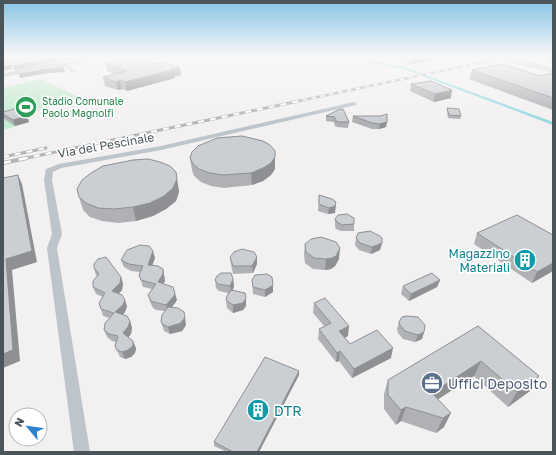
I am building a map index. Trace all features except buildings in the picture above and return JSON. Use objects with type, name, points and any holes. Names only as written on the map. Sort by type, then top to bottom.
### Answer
[{"type":"street","name":"Via del Pescinale","points":[[82,452],[52,248],[57,234],[48,180],[49,171],[59,166],[161,148],[354,104]]},
{"type":"green space","name":"Stadio Comunale Paolo Magnolfi","points":[[40,79],[81,98],[20,115],[30,122],[3,130],[3,88]]},
{"type":"water","points":[[429,78],[434,78],[553,122],[553,125]]},
{"type":"railway","points":[[294,102],[406,78]]},
{"type":"railway","points":[[22,159],[299,101]]},
{"type":"railway","points":[[3,157],[46,148]]},
{"type":"railway","points":[[3,163],[27,158]]},
{"type":"place","name":"Stadio Comunale Paolo Magnolfi","points":[[26,107]]},
{"type":"place","name":"Magazzino Materiali","points":[[525,260]]},
{"type":"place","name":"Uffici Deposito","points":[[432,383]]},
{"type":"place","name":"DTR","points":[[258,410]]}]
